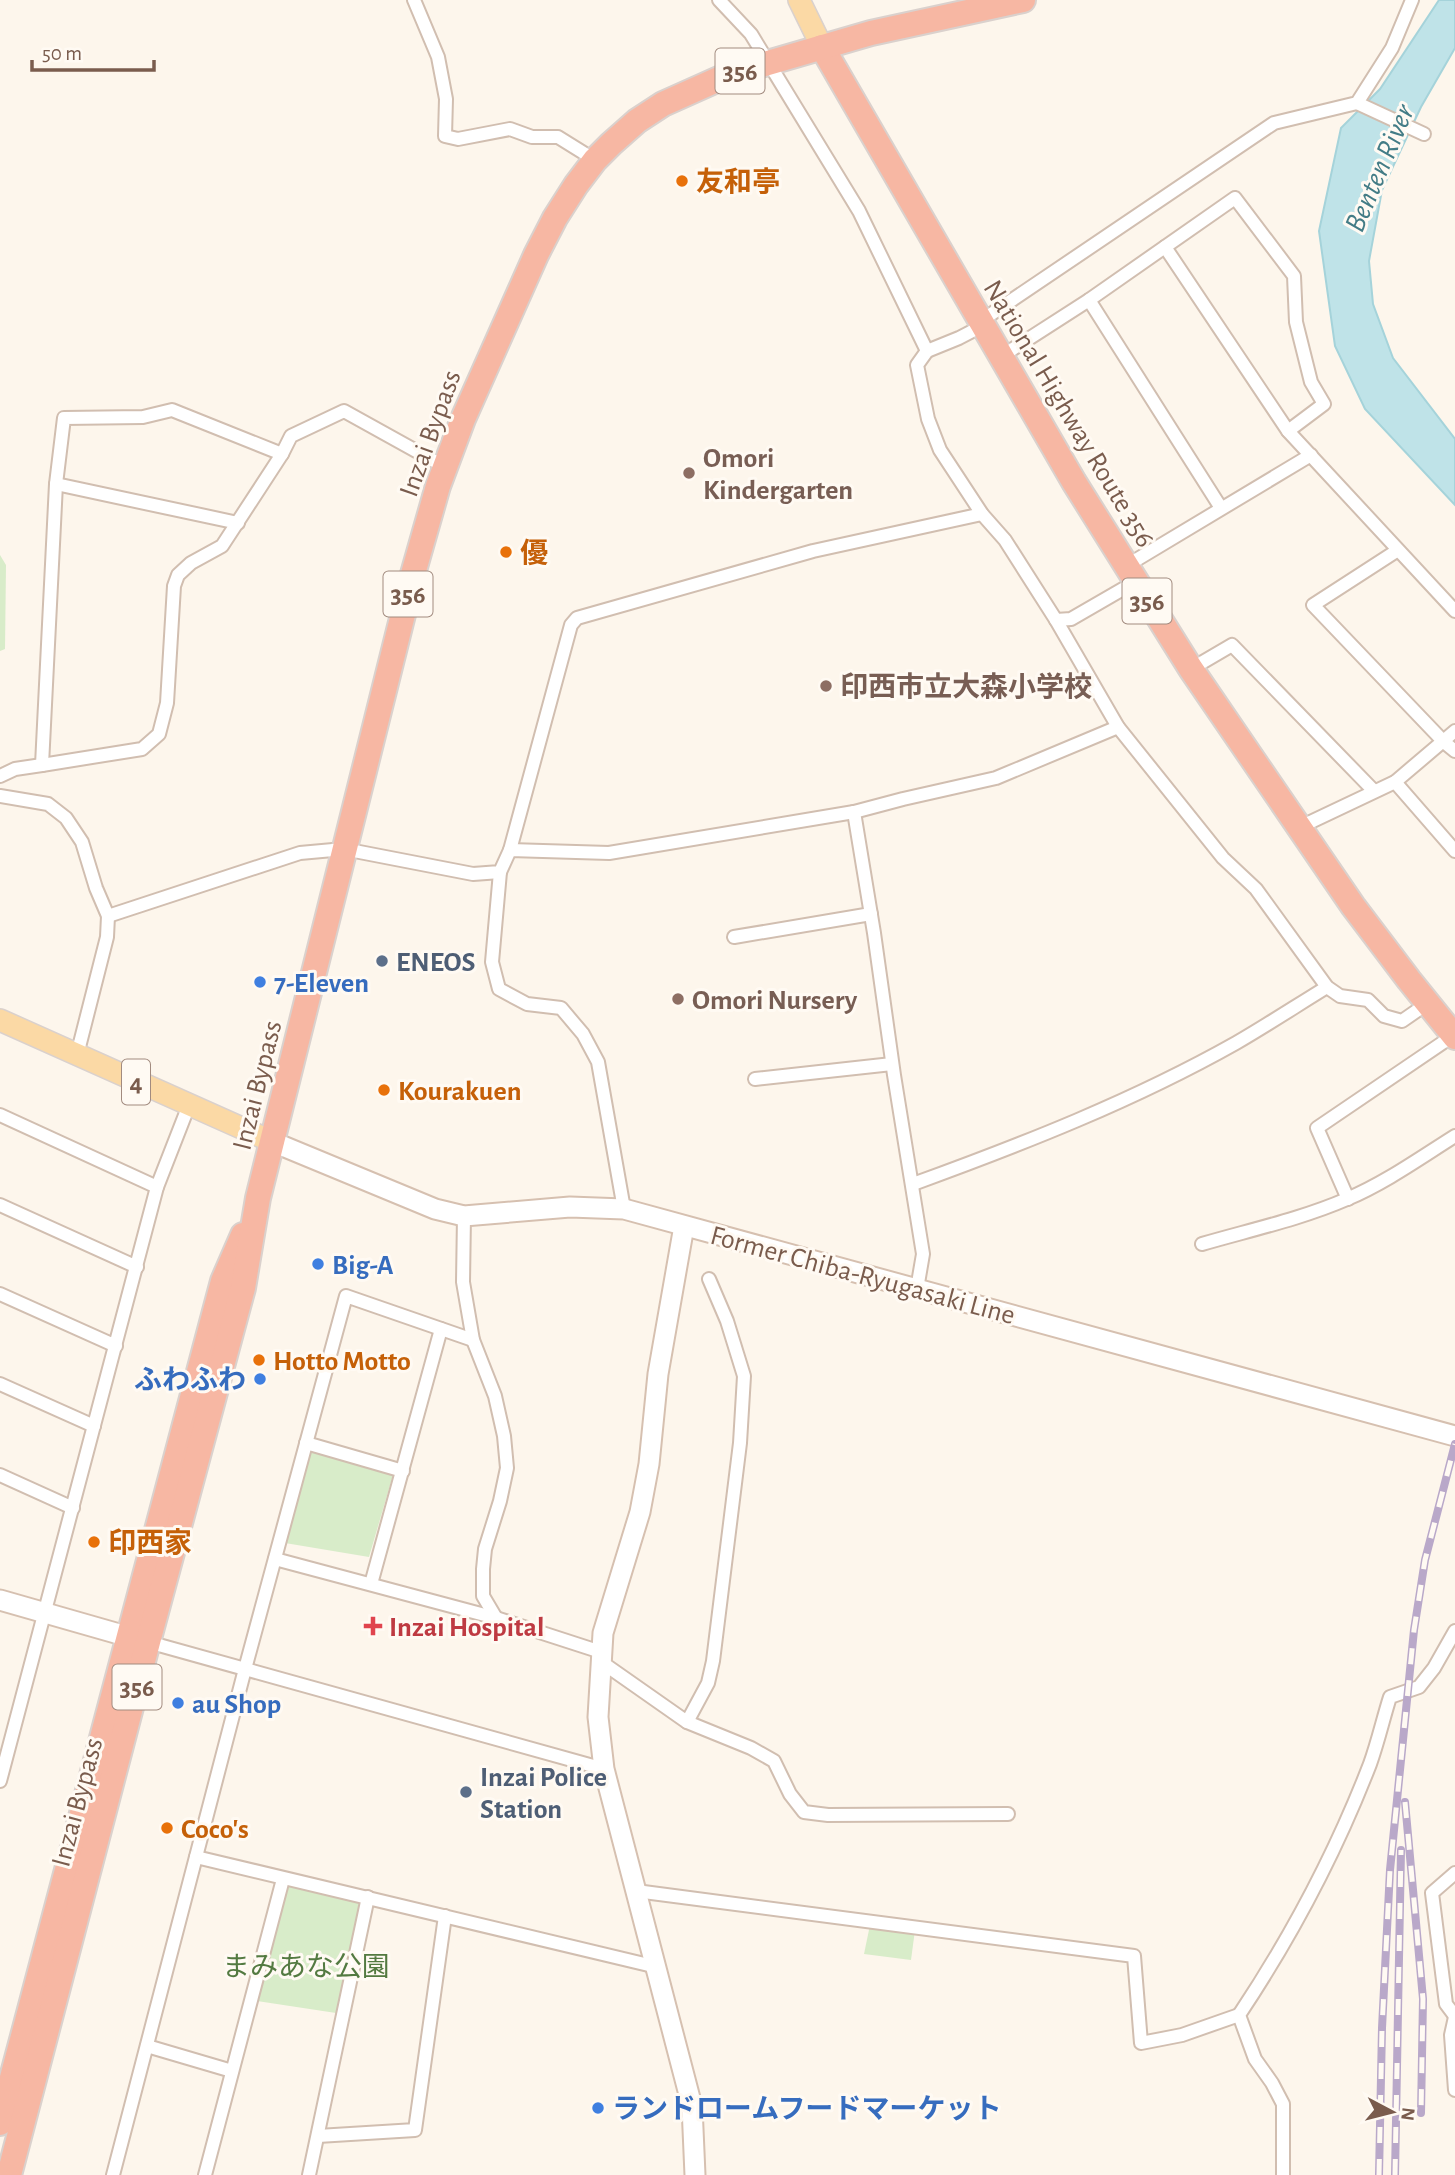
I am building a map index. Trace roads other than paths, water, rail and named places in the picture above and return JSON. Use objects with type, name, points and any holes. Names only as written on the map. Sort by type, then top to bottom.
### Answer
[{"type":"highway","name":"Inzai Bypass","points":[[0,2123],[243,1288],[258,1198],[413,574],[444,467],[536,255],[555,218],[595,160],[637,121],[663,104],[730,74],[768,62],[872,33],[1023,0]]},
{"type":"highway","name":"National Highway Route 356","points":[[822,47],[1074,482],[1191,669],[1353,906],[1454,1036]]},
{"type":"highway","name":"Inzai Bypass","points":[[9,2175],[139,1639]]},
{"type":"main road","points":[[799,0],[822,47]]},
{"type":"main road","name":"4","points":[[0,1020],[273,1142]]},
{"type":"street","points":[[414,0],[438,57],[446,99],[445,135],[458,139],[510,129],[532,137],[558,137],[595,160]]},
{"type":"street","points":[[719,0],[751,34],[859,211],[927,351]]},
{"type":"street","points":[[1357,103],[1392,48],[1412,0]]},
{"type":"street","points":[[1424,134],[1357,103],[1274,123],[983,323],[959,338],[927,351],[917,365],[928,419],[940,450],[982,514],[1005,540],[1056,620],[1118,727],[1223,858],[1256,889],[1327,987],[1340,996],[1368,1000],[1384,1016],[1402,1021],[1428,1003]]},
{"type":"street","points":[[1002,356],[1089,300],[1235,198],[1294,276],[1296,322],[1311,382],[1324,404],[1288,431]]},
{"type":"street","points":[[1165,247],[1288,431],[1455,611]]},
{"type":"street","points":[[1089,300],[1222,508]]},
{"type":"street","points":[[42,765],[55,484],[64,418],[143,417],[172,410],[282,454]]},
{"type":"street","points":[[0,776],[15,769],[142,749],[159,734],[167,703],[174,586],[178,575],[191,563],[222,546],[291,436],[344,411],[444,467]]},
{"type":"street","points":[[1056,620],[1071,619],[1222,508],[1311,455]]},
{"type":"street","points":[[55,484],[238,523]]},
{"type":"street","points":[[624,1209],[598,1062],[583,1034],[561,1008],[527,1004],[499,989],[492,962],[500,872],[510,850],[571,625],[577,618],[813,551],[982,514]]},
{"type":"street","points":[[1398,550],[1312,604],[1455,751]]},
{"type":"street","points":[[1191,669],[1232,645],[1374,791]]},
{"type":"street","points":[[510,850],[609,853],[854,812],[996,778],[1118,727]]},
{"type":"street","points":[[1300,827],[1395,782],[1455,731]]},
{"type":"street","points":[[1395,782],[1455,851]]},
{"type":"street","points":[[0,796],[48,804],[66,818],[82,842],[108,916],[107,937],[77,1055]]},
{"type":"street","points":[[854,812],[923,1254],[917,1289]]},
{"type":"street","points":[[108,916],[300,853],[344,849],[473,874],[500,872]]},
{"type":"street","points":[[734,937],[871,914]]},
{"type":"street","points":[[913,1184],[1018,1145],[1141,1091],[1235,1043],[1327,987]]},
{"type":"street","points":[[1348,1199],[1317,1128],[1454,1036]]},
{"type":"street","points":[[755,1079],[892,1064]]},
{"type":"street","points":[[0,1782],[157,1187],[189,1105]]},
{"type":"street","points":[[1,1117],[157,1187]]},
{"type":"street","points":[[1202,1244],[1297,1217],[1348,1199],[1455,1136]]},
{"type":"street","name":"Former Chiba-Ryugasaki Line","points":[[273,1142],[435,1209],[464,1216],[570,1207],[624,1209],[1455,1436]]},
{"type":"street","points":[[0,1205],[137,1267]]},
{"type":"street","points":[[464,1216],[463,1282],[474,1340],[495,1396],[507,1468],[485,1549],[483,1569],[483,1596],[496,1618]]},
{"type":"street","points":[[684,1226],[658,1374],[649,1464],[640,1512],[603,1633],[598,1717],[604,1769],[692,2106],[695,2175]]},
{"type":"street","points":[[687,1722],[708,1683],[713,1661],[740,1443],[744,1385],[734,1343],[709,1279]]},
{"type":"street","points":[[0,1294],[116,1346]]},
{"type":"street","points":[[113,2175],[346,1296],[474,1340]]},
{"type":"street","points":[[371,1584],[441,1329]]},
{"type":"street","points":[[0,1384],[94,1426]]},
{"type":"street","points":[[306,1443],[403,1471]]},
{"type":"street","points":[[0,1475],[73,1508]]},
{"type":"street","points":[[275,1559],[496,1618],[600,1657],[687,1722],[751,1748],[774,1761],[790,1794],[804,1812],[828,1815],[1008,1814]]},
{"type":"street","points":[[0,1600],[604,1769]]},
{"type":"street","points":[[636,1891],[1134,1956],[1141,2043],[1182,2035],[1239,2015],[1279,1952],[1331,1854],[1371,1761],[1390,1697],[1419,1686],[1434,1668],[1455,1631]]},
{"type":"street","points":[[196,1857],[657,1967]]},
{"type":"street","points":[[1455,1873],[1432,1893],[1446,2004],[1455,2016],[1451,2035],[1455,2090]]},
{"type":"street","points":[[205,2175],[283,1879]]},
{"type":"street","points":[[309,2175],[368,1897]]},
{"type":"street","points":[[318,2136],[415,2130],[445,1916]]},
{"type":"street","points":[[1239,2015],[1255,2059],[1283,2104],[1283,2175]]},
{"type":"street","points":[[147,2046],[232,2071]]},
{"type":"water","name":"Benten River","points":[[1439,0],[1455,0],[1455,48],[1421,107],[1382,190],[1369,261],[1373,304],[1393,358],[1455,439],[1455,505],[1365,409],[1335,346],[1319,231],[1341,128],[1380,89]]},
{"type":"railway","points":[[1379,2175],[1382,2028],[1390,1870],[1414,1630],[1425,1560],[1455,1444]]},
{"type":"railway","points":[[1405,1802],[1423,1999],[1421,2113]]},
{"type":"railway","points":[[1395,2175],[1401,1850]]},
{"type":"place","name":"友和亭","points":[[682,181]]},
{"type":"place","name":"Omori Kindergarten","points":[[689,473]]},
{"type":"place","name":"優","points":[[506,552]]},
{"type":"place","name":"印西市立大森小学校","points":[[826,686]]},
{"type":"place","name":"ENEOS","points":[[382,961]]},
{"type":"place","name":"7-Eleven","points":[[260,982]]},
{"type":"place","name":"Omori Nursery","points":[[678,999]]},
{"type":"place","name":"Kourakuen","points":[[384,1090]]},
{"type":"place","name":"Big-A","points":[[318,1264]]},
{"type":"place","name":"Hotto Motto","points":[[259,1360]]},
{"type":"place","name":"ふわふわ","points":[[260,1379]]},
{"type":"place","name":"印西家","points":[[94,1542]]},
{"type":"place","name":"Inzai Hospital","points":[[373,1626]]},
{"type":"place","name":"au Shop","points":[[178,1703]]},
{"type":"place","name":"Inzai Police Station","points":[[466,1792]]},
{"type":"place","name":"Coco's","points":[[167,1828]]},
{"type":"place","name":"ランドロームフードマーケット","points":[[598,2108]]},
{"type":"park label","name":"まみあな公園","points":[[306,1966]]}]
